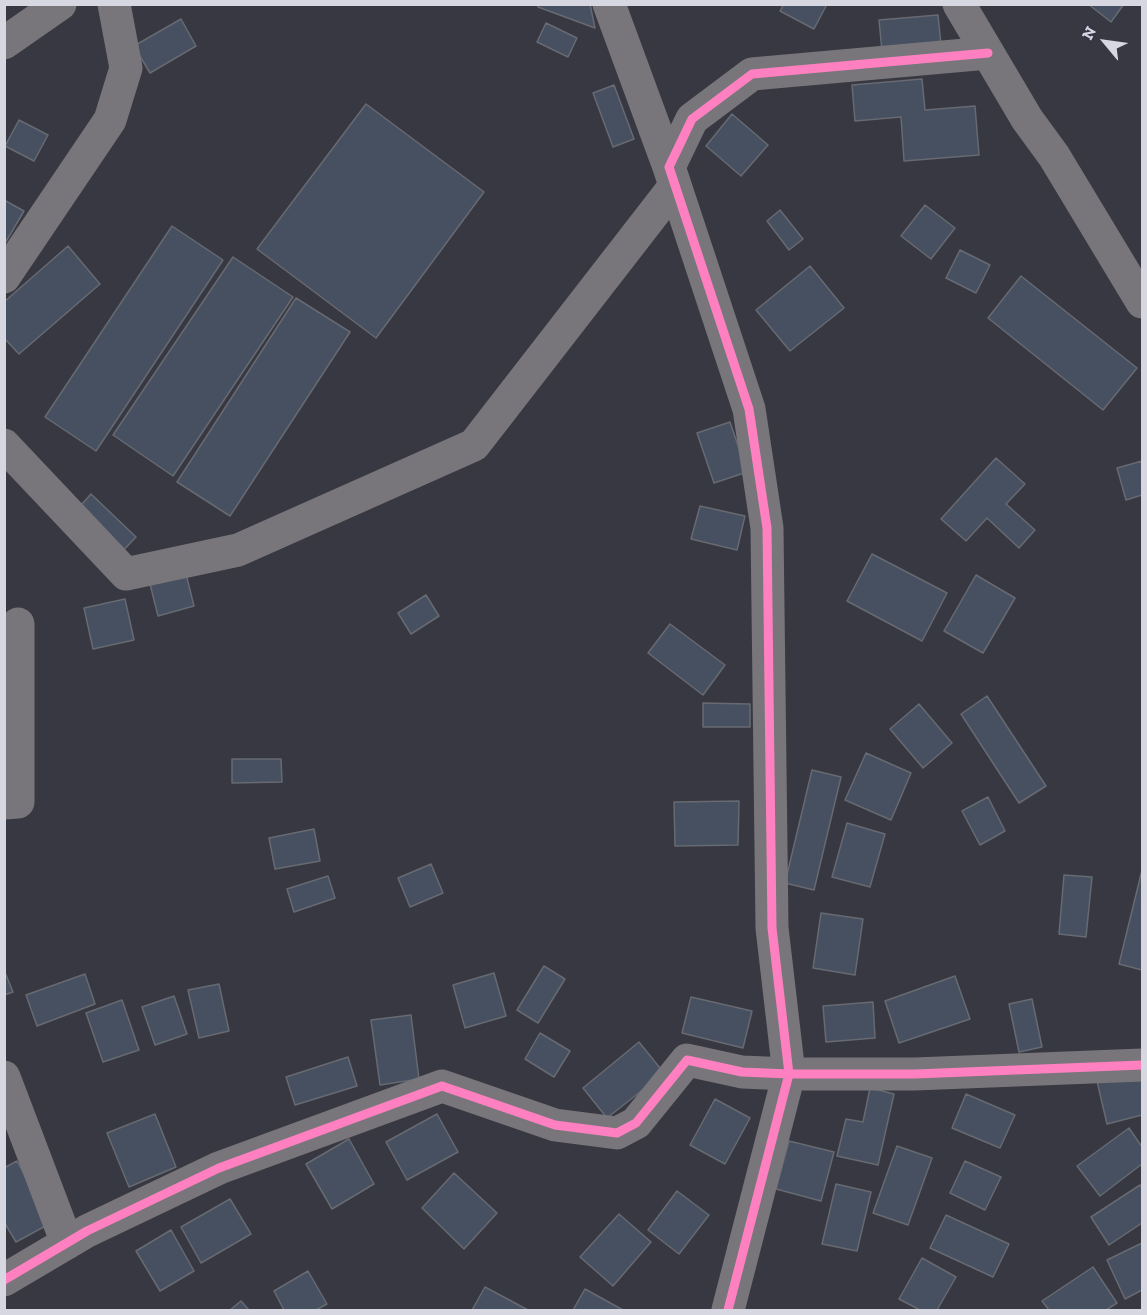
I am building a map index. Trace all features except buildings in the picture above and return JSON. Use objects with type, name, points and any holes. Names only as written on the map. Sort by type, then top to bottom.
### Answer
[{"type":"street","points":[[4,43],[60,4]]},
{"type":"street","points":[[4,277],[110,120],[126,68],[114,4]]},
{"type":"street","points":[[609,4],[672,177],[749,409],[767,528],[772,928],[789,1074],[728,1311]]},
{"type":"street","points":[[959,4],[1143,302]]},
{"type":"street","points":[[4,445],[126,574],[238,550],[474,445],[672,177],[692,119],[752,74],[988,53]]},
{"type":"street","points":[[4,803],[18,802],[18,624]]},
{"type":"street","points":[[4,1280],[87,1231],[219,1168],[442,1086],[555,1125],[616,1133],[636,1123],[687,1060],[742,1072],[789,1074],[915,1074],[1143,1065]]},
{"type":"street","points":[[4,1077],[67,1244]]},
{"type":"cycle path","points":[[728,1310],[789,1074],[772,928],[767,528],[749,409],[669,167],[692,119],[752,74],[988,53]]},
{"type":"cycle path","points":[[4,1280],[87,1231],[219,1168],[442,1086],[555,1125],[617,1133],[636,1123],[687,1060],[742,1072],[789,1074],[915,1074],[1142,1065]]}]
